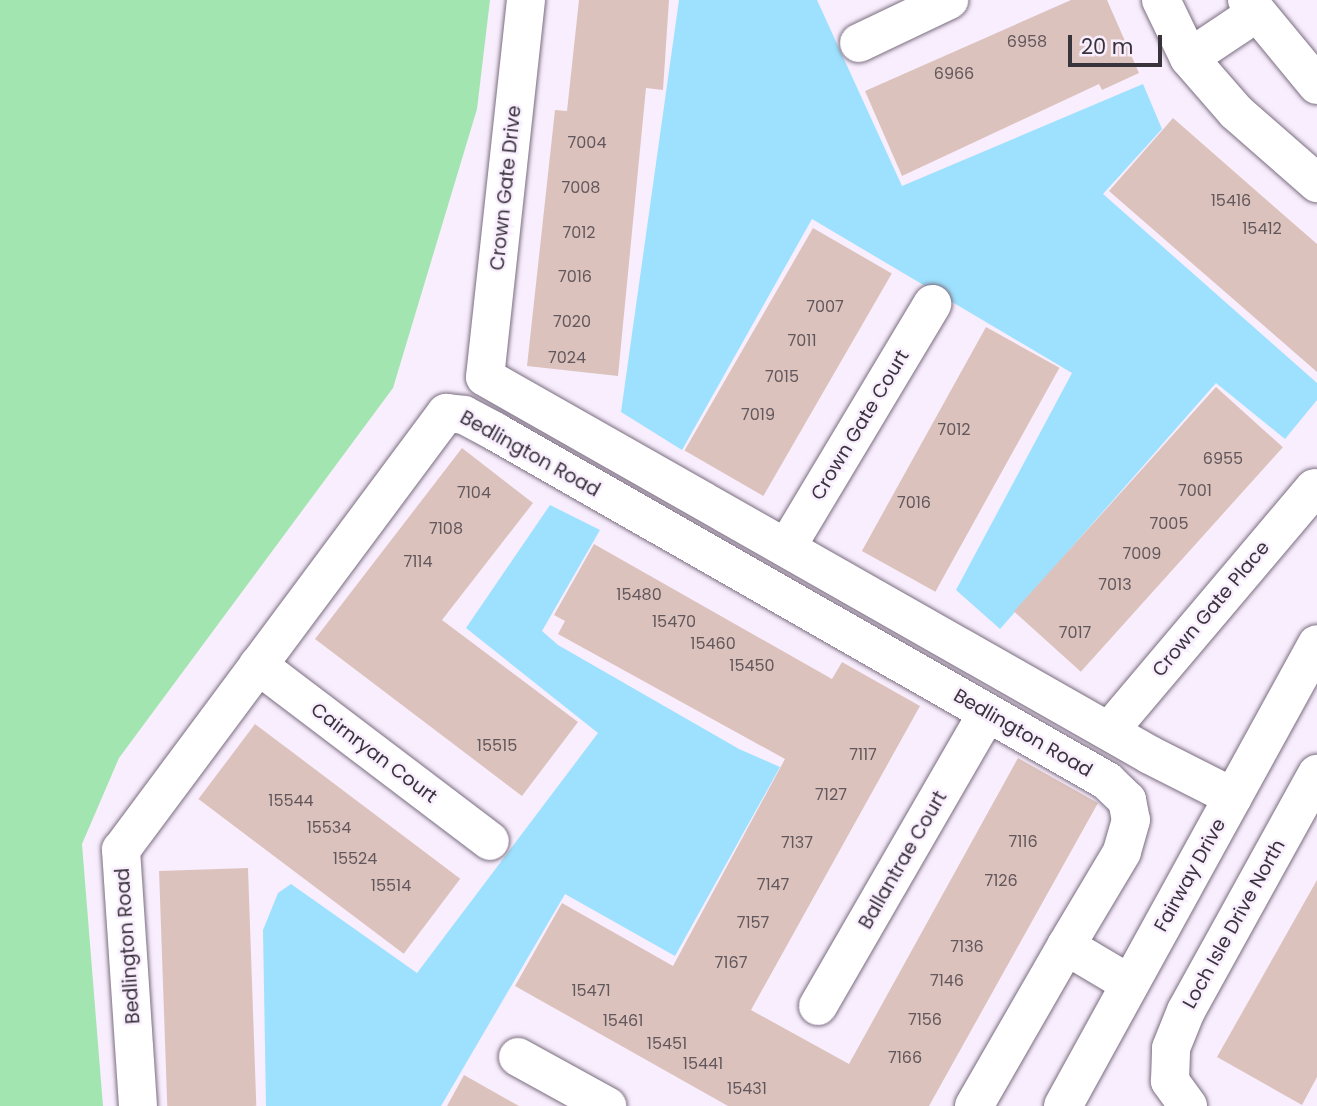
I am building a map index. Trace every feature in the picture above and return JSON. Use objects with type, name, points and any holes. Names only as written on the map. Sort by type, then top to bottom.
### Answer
[{"type":"street","name":"Crown Gate Drive","points":[[526,0],[485,377],[788,545]]},
{"type":"street","points":[[859,43],[950,0]]},
{"type":"street","points":[[1161,0],[1189,58],[1236,112],[1317,183]]},
{"type":"street","points":[[1189,58],[1251,7],[1317,85]]},
{"type":"street","name":"Crown Gate Court","points":[[788,545],[932,304]]},
{"type":"street","name":"Bedlington Road","points":[[138,1106],[121,850],[446,413],[455,412],[1107,781],[1127,800],[1131,820],[1122,852],[974,1106]]},
{"type":"street","name":"Crown Gate Place","points":[[1109,731],[1314,488]]},
{"type":"street","points":[[788,545],[1109,731],[1233,797]]},
{"type":"street","name":"Fairway Drive","points":[[1063,1106],[1317,645]]},
{"type":"street","name":"Cairnryan Court","points":[[258,665],[491,841]]},
{"type":"street","name":"Ballantrae Court","points":[[818,1006],[987,713]]},
{"type":"street","name":"Loch Isle Drive North","points":[[1179,1093],[1171,1048],[1186,1011],[1317,774]]},
{"type":"street","points":[[1066,946],[1130,984]]},
{"type":"street","points":[[518,1057],[607,1106]]},
{"type":"green space","points":[[0,0],[490,0],[477,109],[393,388],[119,758],[82,844],[103,1106],[0,1106]]},
{"type":"water","points":[[679,0],[817,0],[902,186],[1143,84],[1162,129],[1103,194],[1317,383],[1317,400],[1285,439],[1216,383],[1000,629],[956,590],[1072,373],[812,219],[682,450],[621,412]]},
{"type":"water","points":[[550,505],[600,530],[542,631],[558,645],[739,749],[780,767],[675,956],[565,894],[441,1106],[266,1106],[263,930],[278,893],[291,884],[417,973],[598,733],[466,628]]},
{"type":"building","points":[[579,0],[669,0],[663,90],[646,88],[618,376],[527,366],[555,110],[567,111]]},
{"type":"building","points":[[1071,0],[1107,0],[1139,73],[1102,90],[1099,84],[902,176],[865,91]]},
{"type":"building","points":[[1173,118],[1317,244],[1317,372],[1109,191]]},
{"type":"building","points":[[813,228],[892,274],[763,496],[684,451]]},
{"type":"building","points":[[986,327],[1059,368],[935,592],[862,551]]},
{"type":"building","points":[[1216,387],[1283,447],[1081,672],[1014,611]]},
{"type":"building","points":[[462,448],[533,503],[442,620],[578,722],[522,796],[315,639]]},
{"type":"building","points":[[594,544],[832,679],[842,662],[920,706],[751,1010],[849,1064],[1018,758],[1098,803],[929,1106],[728,1106],[515,986],[562,903],[673,966],[785,759],[558,634],[565,621],[554,615]]},
{"type":"building","points":[[255,724],[460,879],[404,954],[198,799]]},
{"type":"building","points":[[248,868],[256,1106],[167,1106],[159,871]]},
{"type":"building","points":[[1317,880],[1317,1077],[1302,1105],[1217,1057]]},
{"type":"building","points":[[464,1075],[519,1106],[447,1106]]}]
